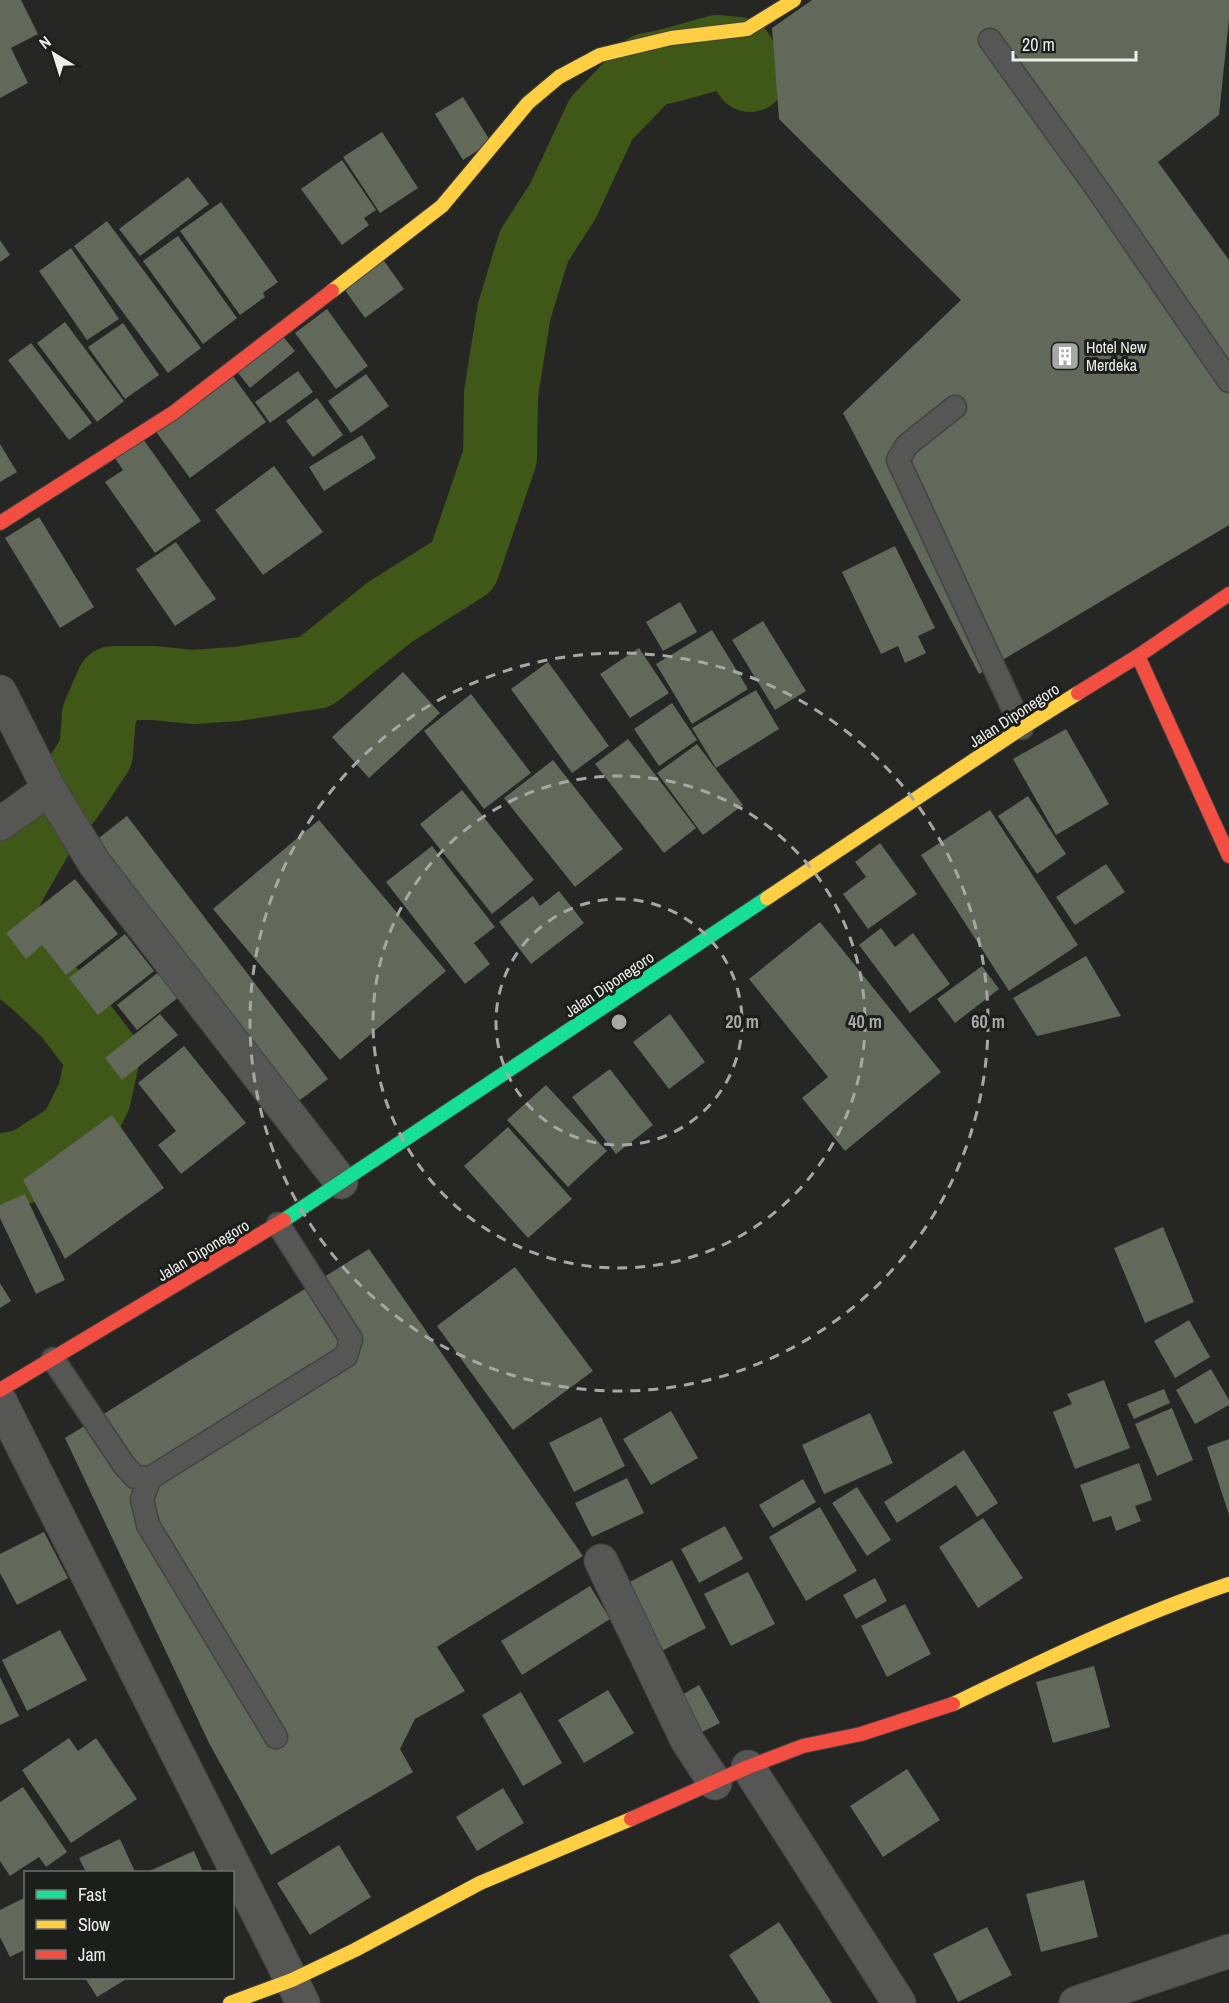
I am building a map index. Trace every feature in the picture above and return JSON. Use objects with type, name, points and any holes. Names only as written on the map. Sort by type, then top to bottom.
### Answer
[{"type":"street","points":[[0,523],[173,413],[442,206],[528,103],[559,77],[600,55],[671,38],[747,29],[794,0]]},
{"type":"street","name":"Jalan Diponegoro","points":[[0,1390],[278,1224],[1022,728],[1138,656],[1229,594]]},
{"type":"street","points":[[1138,656],[1229,856]]},
{"type":"street","points":[[0,692],[49,789],[95,864],[341,1182]]},
{"type":"street","points":[[0,824],[49,789]]},
{"type":"street","points":[[0,1401],[298,1992]]},
{"type":"street","points":[[601,1561],[687,1740],[715,1783]]},
{"type":"street","points":[[230,2003],[298,1992],[355,1950],[480,1883],[748,1767],[803,1746],[861,1734],[953,1704],[1071,1647],[1173,1603],[1229,1584]]},
{"type":"street","points":[[748,1767],[899,2003]]},
{"type":"street","points":[[1076,2003],[1229,1951]]},
{"type":"lane","points":[[990,40],[1098,190],[1229,381]]},
{"type":"lane","points":[[955,408],[907,445],[898,460],[1022,728]]},
{"type":"lane","points":[[53,1359],[124,1465],[135,1477],[150,1478],[346,1356],[351,1339],[278,1224]]},
{"type":"lane","points":[[150,1478],[142,1499],[148,1525],[276,1737]]},
{"type":"building","points":[[0,0],[21,0],[38,34],[11,48],[28,83],[0,98]]},
{"type":"building","name":"Hotel New Merdeka","points":[[812,0],[1229,0],[1219,115],[1158,162],[1229,260],[1229,525],[979,674],[843,413],[961,300],[779,119],[772,28]]},
{"type":"building","points":[[463,97],[491,142],[463,160],[435,114]]},
{"type":"building","points":[[382,132],[418,188],[380,213],[343,157]]},
{"type":"building","points":[[342,160],[376,210],[364,218],[369,225],[342,245],[301,189]]},
{"type":"building","points":[[188,177],[209,204],[140,256],[119,229]]},
{"type":"building","points":[[221,202],[278,282],[263,293],[265,297],[240,315],[180,231]]},
{"type":"building","points":[[107,221],[201,348],[168,373],[74,246]]},
{"type":"building","points":[[178,236],[237,318],[203,344],[143,261]]},
{"type":"building","points":[[0,240],[10,255],[0,262]]},
{"type":"building","points":[[71,248],[119,319],[87,340],[39,271]]},
{"type":"building","points":[[382,258],[404,289],[365,318],[342,286]]},
{"type":"building","points":[[327,309],[368,366],[336,389],[295,333]]},
{"type":"building","points":[[65,322],[124,401],[97,422],[37,343]]},
{"type":"building","points":[[123,323],[159,375],[125,399],[88,347]]},
{"type":"building","points":[[280,333],[295,351],[250,388],[234,368]]},
{"type":"building","points":[[31,343],[92,423],[69,440],[8,360]]},
{"type":"building","points":[[298,371],[313,392],[270,423],[255,402]]},
{"type":"building","points":[[230,372],[266,422],[190,478],[154,429]]},
{"type":"building","points":[[366,374],[389,406],[351,433],[328,401]]},
{"type":"building","points":[[317,398],[343,435],[313,457],[286,421]]},
{"type":"building","points":[[362,435],[376,458],[324,491],[309,467]]},
{"type":"building","points":[[141,436],[201,521],[155,553],[105,482],[123,470],[113,455]]},
{"type":"building","points":[[0,444],[17,472],[0,482]]},
{"type":"building","points":[[274,466],[323,532],[263,575],[215,510]]},
{"type":"building","points":[[39,517],[94,607],[60,628],[5,538]]},
{"type":"building","points":[[176,542],[216,599],[175,626],[136,569]]},
{"type":"building","points":[[895,546],[935,628],[918,636],[926,653],[905,663],[898,646],[881,654],[842,572]]},
{"type":"building","points":[[680,602],[697,632],[663,651],[646,622]]},
{"type":"building","points":[[763,621],[806,691],[775,710],[732,640]]},
{"type":"building","points":[[712,630],[748,689],[692,724],[656,664]]},
{"type":"building","points":[[639,648],[669,693],[630,718],[600,674]]},
{"type":"building","points":[[548,662],[609,746],[572,773],[511,689]]},
{"type":"building","points":[[403,672],[440,713],[369,778],[332,737]]},
{"type":"building","points":[[756,690],[779,729],[716,768],[692,728]]},
{"type":"building","points":[[471,694],[531,773],[484,809],[424,731]]},
{"type":"building","points":[[672,703],[697,740],[659,766],[634,729]]},
{"type":"building","points":[[1066,729],[1109,804],[1056,835],[1013,759]]},
{"type":"building","points":[[628,739],[696,828],[664,853],[595,764]]},
{"type":"building","points":[[697,744],[743,805],[703,835],[657,773]]},
{"type":"building","points":[[553,760],[623,849],[575,887],[504,798]]},
{"type":"building","points":[[462,790],[534,880],[492,914],[420,824]]},
{"type":"building","points":[[1028,796],[1066,854],[1037,874],[998,816]]},
{"type":"building","points":[[990,810],[1078,945],[1009,991],[921,855]]},
{"type":"building","points":[[127,816],[328,1079],[296,1103],[95,841]]},
{"type":"building","points":[[319,820],[446,971],[340,1060],[213,909]]},
{"type":"building","points":[[880,843],[917,894],[868,929],[843,894],[866,877],[855,862]]},
{"type":"building","points":[[432,846],[495,927],[474,943],[490,964],[465,984],[386,882]]},
{"type":"building","points":[[1106,864],[1125,892],[1075,925],[1056,897]]},
{"type":"building","points":[[75,879],[118,934],[66,975],[42,945],[26,959],[6,933]]},
{"type":"building","points":[[559,891],[584,923],[531,964],[499,922],[533,896],[540,906]]},
{"type":"building","points":[[820,922],[941,1072],[845,1151],[802,1098],[828,1077],[749,979]]},
{"type":"building","points":[[881,928],[895,947],[913,933],[950,984],[910,1013],[859,945]]},
{"type":"building","points":[[125,934],[154,971],[98,1015],[69,978]]},
{"type":"building","points":[[1086,956],[1121,1016],[1037,1036],[1013,998]]},
{"type":"building","points":[[982,966],[999,989],[955,1023],[937,999]]},
{"type":"building","points":[[160,971],[180,996],[137,1030],[117,1005]]},
{"type":"building","points":[[160,1014],[178,1035],[122,1080],[105,1058]]},
{"type":"building","points":[[670,1014],[705,1062],[669,1089],[633,1042]]},
{"type":"building","points":[[184,1046],[246,1123],[181,1174],[158,1145],[176,1131],[138,1083]]},
{"type":"building","points":[[610,1069],[653,1125],[616,1154],[572,1097]]},
{"type":"building","points":[[546,1085],[607,1151],[568,1187],[507,1120]]},
{"type":"building","points":[[112,1115],[164,1188],[65,1259],[23,1180]]},
{"type":"building","points":[[508,1127],[572,1199],[528,1238],[464,1166]]},
{"type":"building","points":[[25,1194],[65,1280],[36,1294],[0,1218],[0,1205]]},
{"type":"building","points":[[1163,1227],[1194,1302],[1145,1323],[1114,1248]]},
{"type":"building","points":[[369,1249],[583,1556],[437,1647],[465,1691],[415,1719],[400,1749],[413,1772],[271,1855],[210,1745],[65,1438]]},
{"type":"building","points":[[515,1267],[593,1371],[513,1430],[437,1326]]},
{"type":"building","points":[[0,1283],[11,1301],[0,1308]]},
{"type":"building","points":[[1189,1320],[1210,1357],[1175,1378],[1154,1341]]},
{"type":"building","points":[[1211,1369],[1229,1400],[1229,1405],[1195,1424],[1176,1390]]},
{"type":"building","points":[[1104,1380],[1130,1448],[1075,1469],[1053,1412],[1072,1404],[1067,1394]]},
{"type":"building","points":[[1164,1389],[1170,1403],[1134,1419],[1127,1404]]},
{"type":"building","points":[[1172,1408],[1193,1460],[1157,1476],[1135,1424]]},
{"type":"building","points":[[671,1411],[698,1458],[651,1485],[623,1439]]},
{"type":"building","points":[[870,1413],[893,1463],[824,1494],[802,1445]]},
{"type":"building","points":[[601,1417],[625,1466],[574,1492],[549,1443]]},
{"type":"building","points":[[1229,1439],[1229,1515],[1207,1447]]},
{"type":"building","points":[[964,1450],[998,1503],[977,1517],[956,1485],[897,1523],[884,1502]]},
{"type":"building","points":[[1139,1463],[1152,1500],[1135,1506],[1141,1521],[1116,1531],[1111,1516],[1093,1522],[1080,1485]]},
{"type":"building","points":[[627,1478],[644,1513],[592,1537],[575,1503]]},
{"type":"building","points":[[803,1479],[816,1502],[773,1528],[759,1505]]},
{"type":"building","points":[[857,1487],[891,1540],[867,1556],[832,1503]]},
{"type":"building","points":[[820,1507],[857,1571],[806,1601],[769,1537]]},
{"type":"building","points":[[983,1518],[1023,1578],[978,1608],[939,1547]]},
{"type":"building","points":[[725,1526],[743,1559],[699,1583],[681,1549]]},
{"type":"building","points":[[44,1532],[68,1578],[17,1605],[0,1573],[0,1554]]},
{"type":"building","points":[[672,1560],[706,1628],[652,1656],[618,1588]]},
{"type":"building","points":[[748,1572],[775,1624],[731,1646],[704,1594]]},
{"type":"building","points":[[875,1578],[887,1601],[856,1619],[843,1595]]},
{"type":"building","points":[[590,1586],[610,1619],[522,1675],[501,1641]]},
{"type":"building","points":[[905,1604],[931,1654],[887,1677],[861,1626]]},
{"type":"building","points":[[60,1630],[87,1680],[27,1711],[2,1660]]},
{"type":"building","points":[[1094,1666],[1110,1727],[1053,1743],[1036,1682]]},
{"type":"building","points":[[0,1677],[19,1716],[0,1725]]},
{"type":"building","points":[[699,1685],[720,1723],[702,1732],[682,1695]]},
{"type":"building","points":[[608,1690],[634,1733],[584,1763],[558,1720]]},
{"type":"building","points":[[521,1692],[562,1763],[523,1786],[482,1715]]},
{"type":"building","points":[[69,1738],[78,1751],[96,1738],[137,1799],[71,1843],[22,1770]]},
{"type":"building","points":[[907,1769],[940,1820],[883,1857],[850,1806]]},
{"type":"building","points":[[23,1787],[67,1852],[46,1867],[39,1857],[10,1876],[0,1861],[0,1802]]},
{"type":"building","points":[[503,1788],[524,1823],[477,1851],[456,1817]]},
{"type":"building","points":[[120,1839],[135,1871],[86,1871],[79,1858]]},
{"type":"building","points":[[339,1845],[371,1897],[310,1935],[277,1883]]},
{"type":"building","points":[[194,1851],[203,1871],[149,1871]]},
{"type":"building","points":[[1084,1880],[1098,1937],[1041,1952],[1026,1894]]},
{"type":"building","points":[[24,1898],[24,1950],[10,1957],[0,1937],[0,1910]]},
{"type":"building","points":[[779,1922],[832,2003],[760,2003],[729,1955]]},
{"type":"building","points":[[987,1927],[1012,1975],[958,2002],[933,1954]]},
{"type":"building","points":[[86,1979],[126,1979],[97,1997]]},
{"type":"waterway","points":[[66,798],[96,753],[99,715],[113,683],[154,683],[193,687],[236,684],[315,672],[390,612],[463,566],[500,457],[501,394],[514,312],[534,246],[563,201],[601,119],[648,70],[718,52],[738,54],[750,75]]},
{"type":"waterway","points":[[0,932],[4,893],[43,825]]},
{"type":"waterway","points":[[0,947],[69,1012],[103,1056],[94,1097],[74,1136],[27,1166],[0,1171]]},
{"type":"traffic: fast","points":[[284,1220],[767,898]]},
{"type":"traffic: slow","points":[[332,291],[442,206],[528,103],[559,77],[600,55],[671,38],[747,29],[794,0]]},
{"type":"traffic: slow","points":[[767,898],[1078,693]]},
{"type":"traffic: slow","points":[[953,1704],[1124,1624],[1229,1584]]},
{"type":"traffic: slow","points":[[230,2003],[292,1980],[355,1950],[480,1883],[631,1819]]},
{"type":"traffic: jam","points":[[0,523],[173,413],[332,291]]},
{"type":"traffic: jam","points":[[1078,693],[1138,656],[1229,594]]},
{"type":"traffic: jam","points":[[1138,656],[1229,856]]},
{"type":"traffic: jam","points":[[0,1390],[284,1220]]},
{"type":"traffic: jam","points":[[631,1819],[748,1767],[803,1746],[861,1734],[953,1704]]},
{"type":"place","name":"Hotel New Merdeka","points":[[1065,356]]}]
